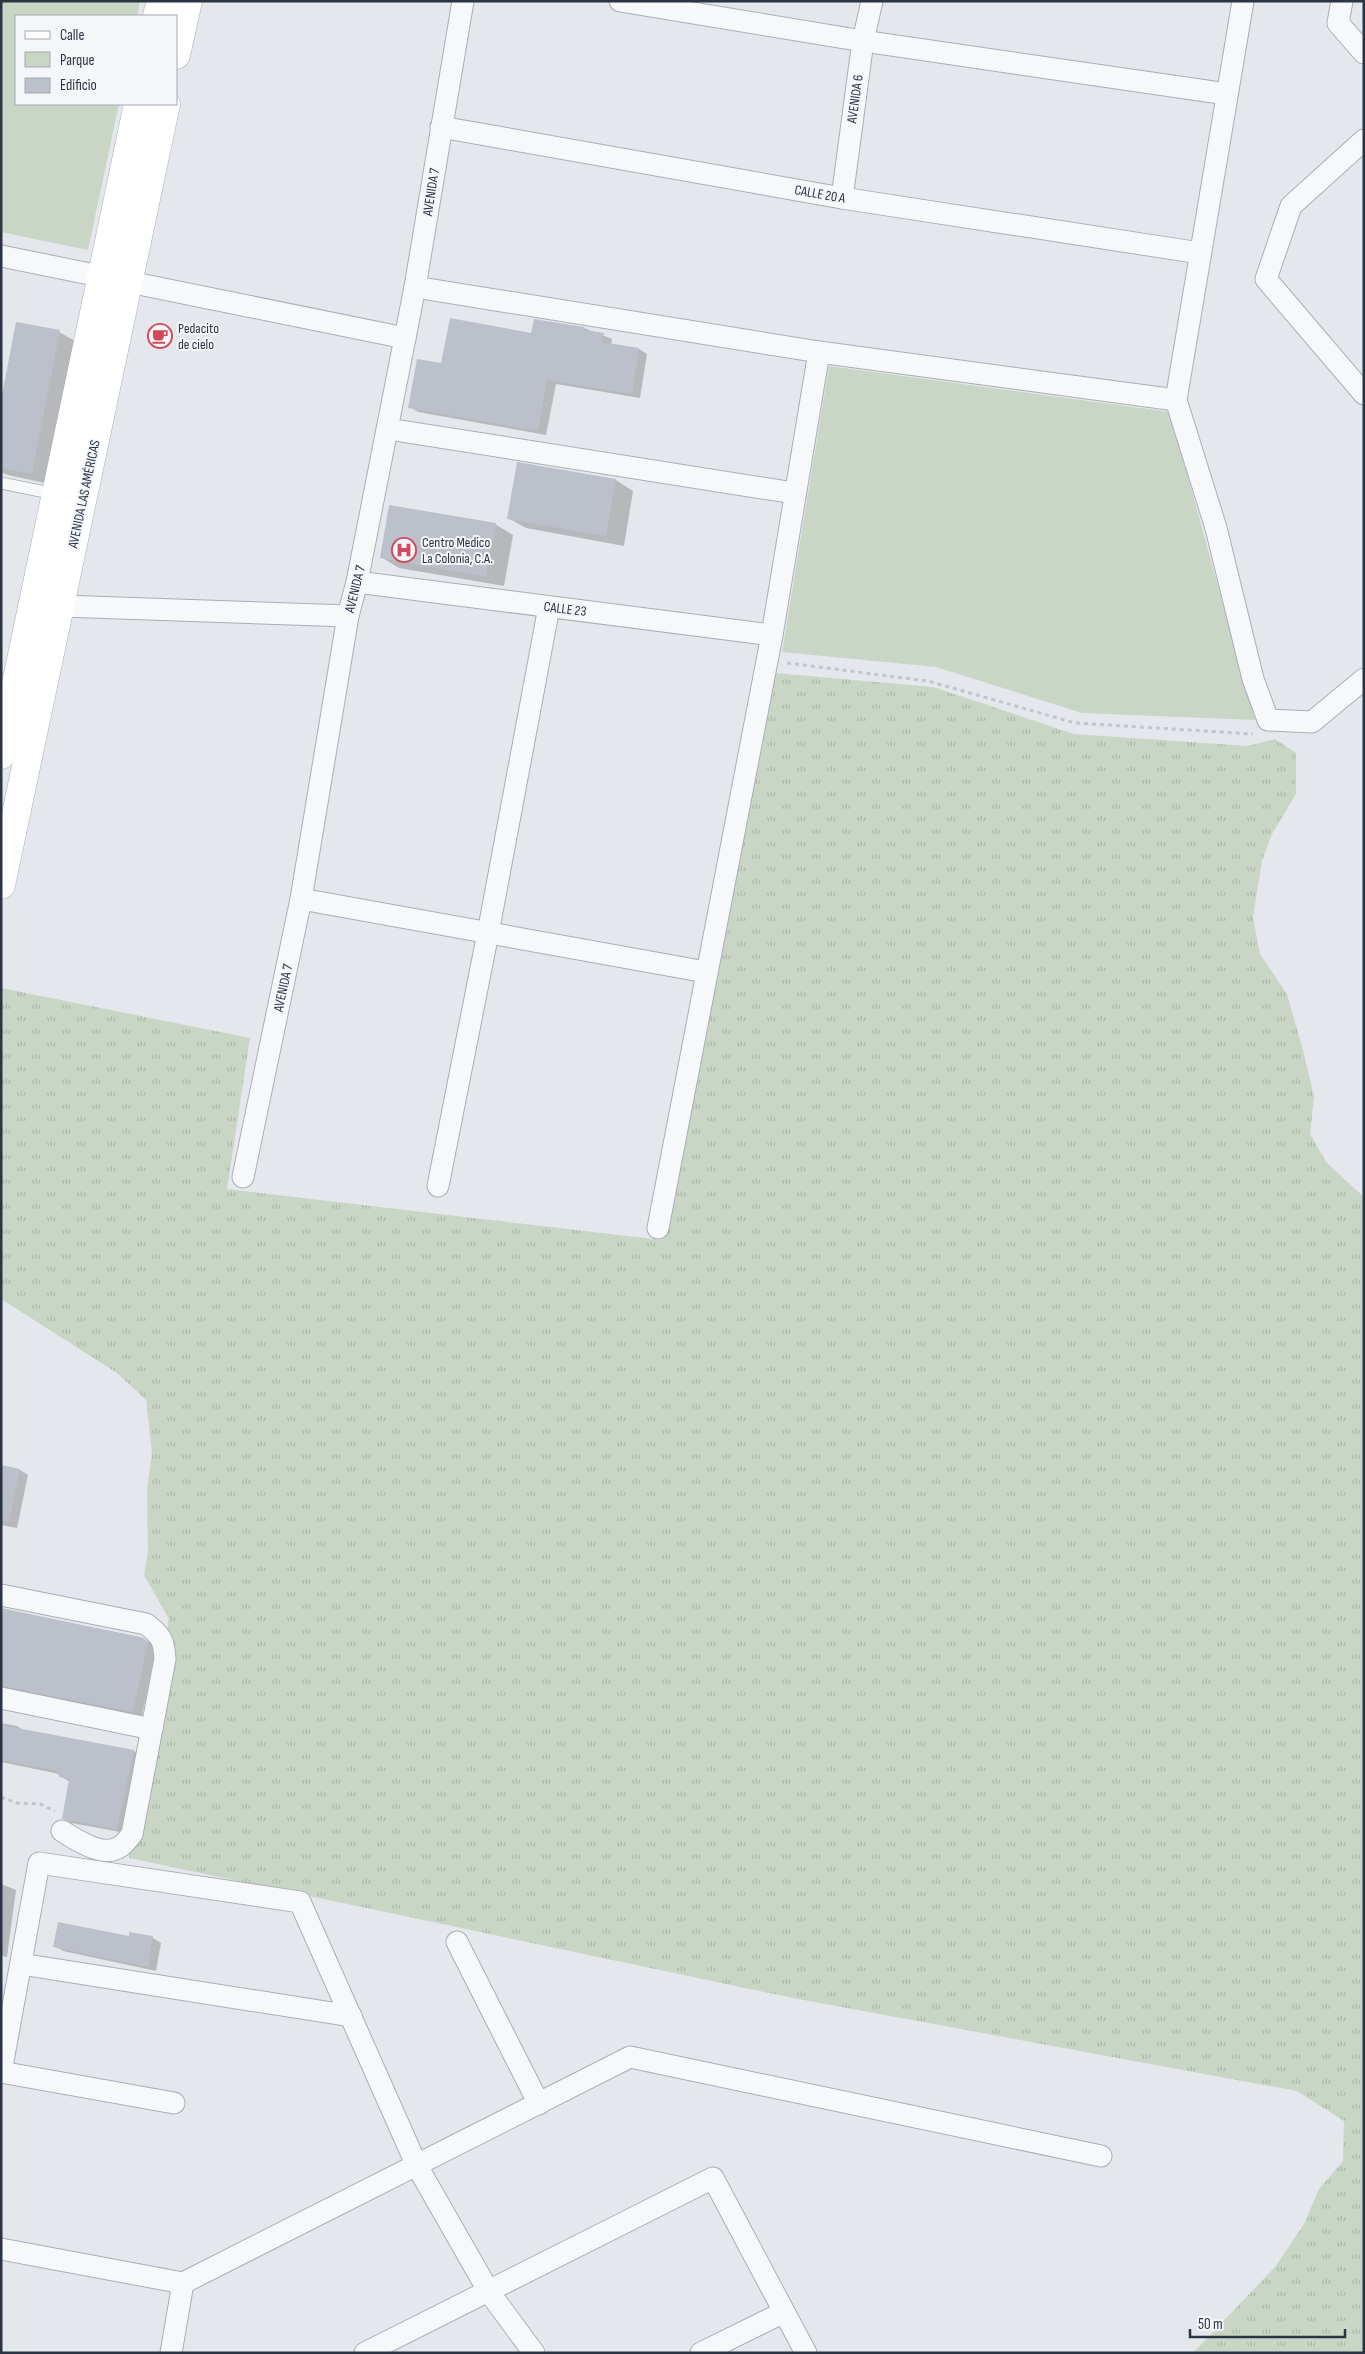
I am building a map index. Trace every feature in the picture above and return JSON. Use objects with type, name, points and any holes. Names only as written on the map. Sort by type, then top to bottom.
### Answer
[{"type":"main road","points":[[157,15],[161,1]]},
{"type":"main road","points":[[178,46],[188,1]]},
{"type":"main road","name":"AVENIDA LAS AMÉRICAS","points":[[1,754],[138,105]]},
{"type":"main road","name":"AVENIDA LAS AMÉRICAS","points":[[1,885],[166,105]]},
{"type":"street","name":"AVENIDA 7","points":[[244,1177],[301,899],[348,616],[358,582],[415,287],[462,1]]},
{"type":"street","points":[[620,1],[863,41],[1227,94]]},
{"type":"street","name":"AVENIDA 6","points":[[842,198],[863,41],[872,1]]},
{"type":"street","points":[[1243,1],[1176,400],[1216,528],[1253,679],[1268,720],[1312,722],[1364,680]]},
{"type":"street","points":[[1342,1],[1338,23],[1364,53]]},
{"type":"street","name":"CALLE 20 A","points":[[441,127],[842,198],[1200,253]]},
{"type":"street","points":[[1364,140],[1291,206],[1266,279],[1364,394]]},
{"type":"street","points":[[1,256],[405,338]]},
{"type":"street","points":[[415,287],[819,352],[1176,400]]},
{"type":"street","points":[[658,1228],[772,635],[794,493],[819,352]]},
{"type":"street","points":[[388,429],[794,493]]},
{"type":"street","name":"CALLE 23","points":[[358,582],[772,635]]},
{"type":"street","points":[[60,606],[348,616]]},
{"type":"street","points":[[438,1186],[549,607]]},
{"type":"street","points":[[301,899],[706,972]]},
{"type":"street","points":[[1,1596],[146,1624],[156,1631],[164,1643],[165,1659],[132,1834],[120,1847],[104,1850],[86,1846],[62,1831]]},
{"type":"street","points":[[1,1698],[152,1729]]},
{"type":"street","points":[[174,2104],[1,2072],[39,1862],[300,1902],[417,2166],[489,2292],[534,2353]]},
{"type":"street","points":[[457,1942],[539,2104]]},
{"type":"street","points":[[21,1964],[351,2016]]},
{"type":"street","points":[[1,2249],[184,2283],[630,2058],[1101,2156]]},
{"type":"street","points":[[365,2353],[713,2178],[806,2353]]},
{"type":"street","points":[[171,2353],[184,2283]]},
{"type":"street","points":[[700,2353],[784,2312]]},
{"type":"lane","points":[[1,483],[55,494]]},
{"type":"path","points":[[767,660],[928,680],[1075,723],[1252,735],[1268,720]]},
{"type":"path","points":[[1,1797],[16,1803],[40,1804],[55,1811],[62,1831]]},
{"type":"green space","points":[[1,1],[140,1],[137,15],[15,15],[15,105],[119,105],[88,250],[1,232]]},
{"type":"green space","points":[[829,366],[1170,412],[1255,720],[1082,713],[936,667],[782,652]]},
{"type":"green space","points":[[775,673],[933,687],[1074,734],[1248,746],[1275,739],[1296,753],[1296,794],[1272,834],[1262,861],[1253,917],[1260,954],[1287,994],[1304,1054],[1314,1097],[1310,1134],[1326,1162],[1364,1197],[1364,2353],[1193,2353],[1275,2267],[1304,2224],[1319,2189],[1343,2161],[1344,2121],[1297,2091],[793,1998],[129,1858],[169,1619],[144,1575],[148,1552],[147,1489],[152,1453],[146,1400],[117,1373],[1,1299],[1,988],[250,1038],[227,1189],[661,1240]]},
{"type":"building","points":[[450,318],[531,333],[534,319],[584,327],[584,330],[604,333],[602,342],[639,348],[632,394],[547,380],[538,431],[408,408],[417,359],[441,363]]},
{"type":"building","points":[[16,322],[60,330],[32,474],[1,468],[1,400]]},
{"type":"building","points":[[517,462],[616,479],[606,536],[507,519]]},
{"type":"building","points":[[389,505],[496,523],[486,577],[380,558]]},
{"type":"building","points":[[1,1465],[20,1469],[9,1522],[1,1521]]},
{"type":"building","points":[[1,1608],[143,1638],[148,1642],[133,1712],[1,1686]]},
{"type":"building","points":[[1,1725],[134,1750],[117,1829],[62,1819],[69,1779],[59,1777],[58,1771],[1,1760]]},
{"type":"building","points":[[58,1922],[129,1936],[129,1932],[153,1936],[148,1967],[53,1947]]},
{"type":"place","name":"Pedacito de cielo","points":[[160,336]]},
{"type":"place","name":"Centro Medico La Colonia, C.A.","points":[[404,550]]}]
